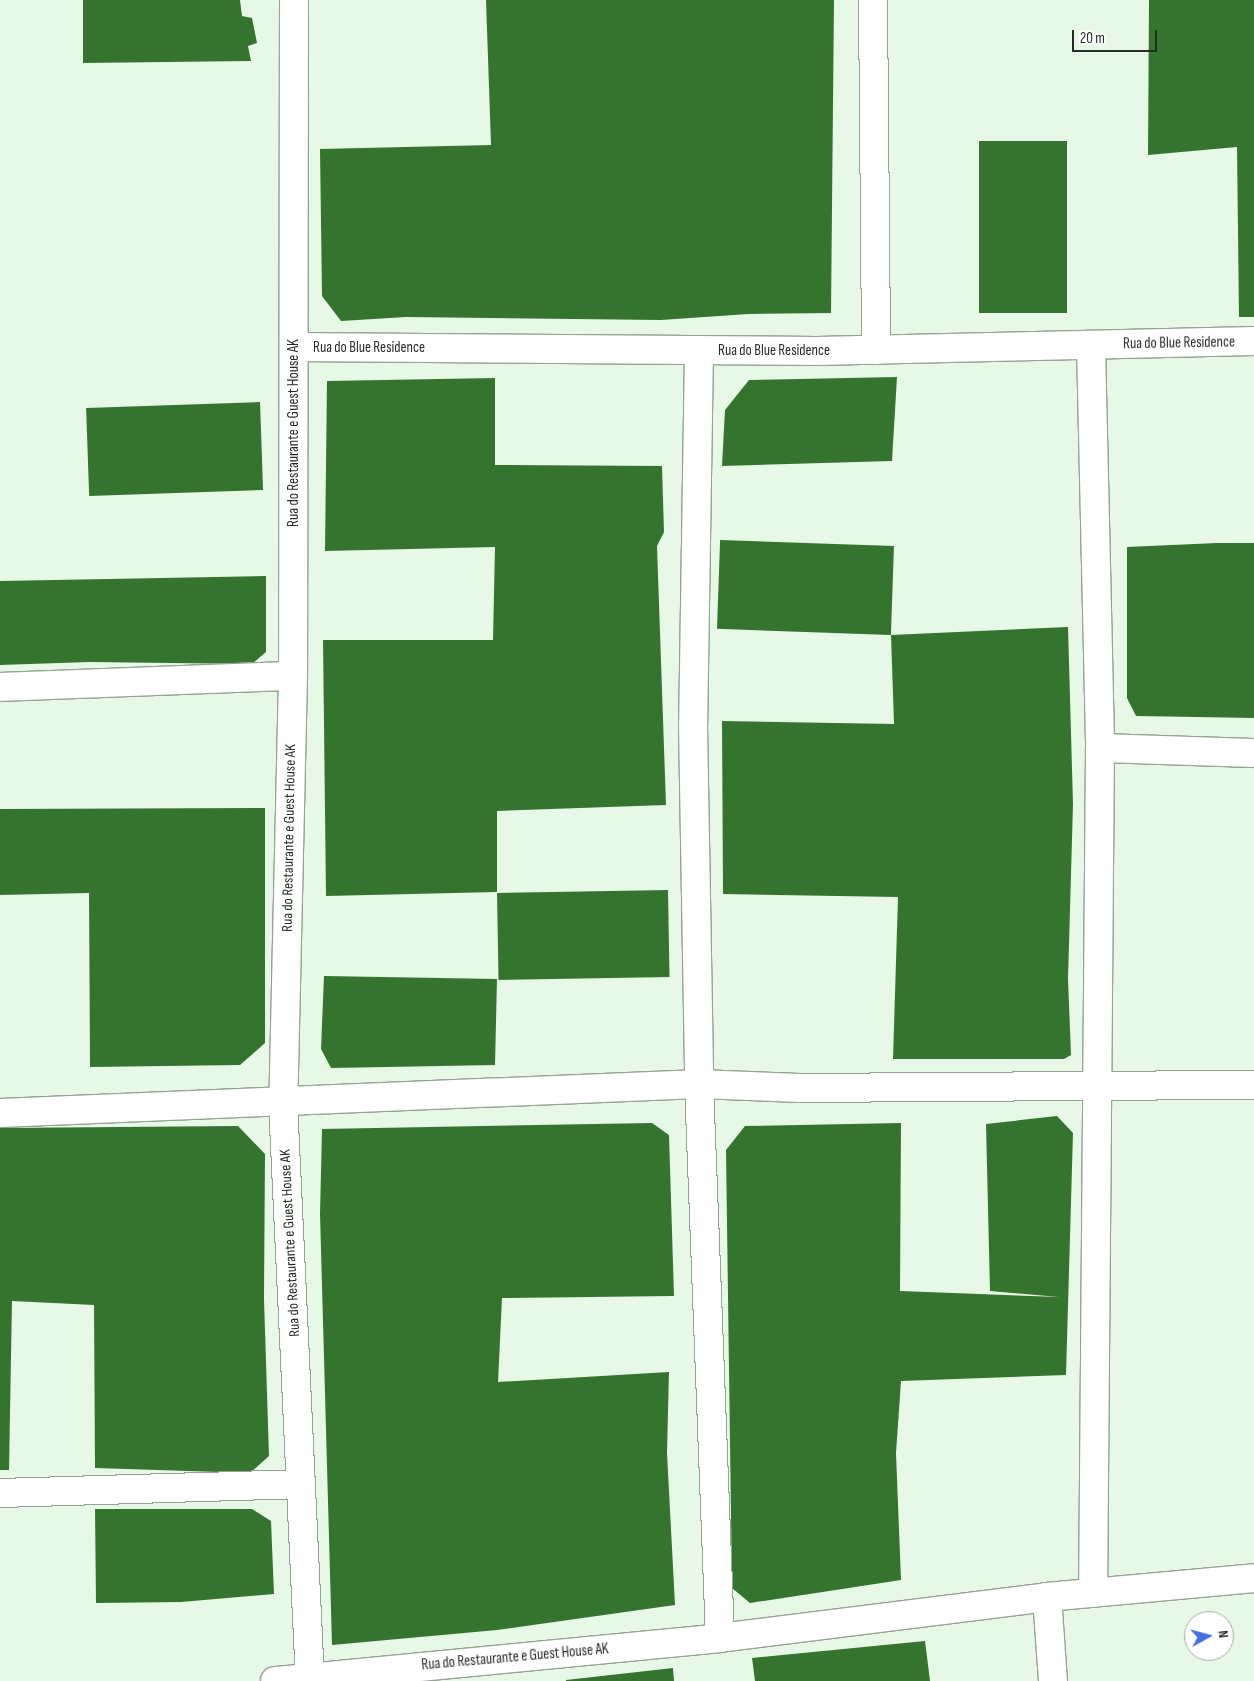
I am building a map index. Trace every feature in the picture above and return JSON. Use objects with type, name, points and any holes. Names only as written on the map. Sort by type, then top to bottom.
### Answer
[{"type":"street","name":"Rua do Restaurante e Guest House AK","points":[[294,0],[293,676],[284,1102],[310,1678],[720,1638],[1046,1597],[1254,1578]]},
{"type":"street","points":[[873,0],[876,350]]},
{"type":"street","name":"Rua do Blue Residence","points":[[294,347],[876,350],[1254,342]]},
{"type":"street","points":[[1091,345],[1100,748],[1093,1593]]},
{"type":"street","points":[[700,350],[692,726],[699,1084],[720,1638]]},
{"type":"street","points":[[0,686],[293,676]]},
{"type":"street","points":[[1100,748],[1254,753]]},
{"type":"street","points":[[0,1113],[699,1084],[799,1088],[1254,1085]]},
{"type":"street","points":[[0,1493],[301,1484]]},
{"type":"street","points":[[1046,1597],[1053,1681]]},
{"type":"street","points":[[275,1681],[310,1678]]},
{"type":"building","points":[[83,0],[240,0],[242,16],[252,18],[257,43],[248,46],[251,61],[83,63]]},
{"type":"building","points":[[486,0],[834,0],[831,313],[748,314],[661,320],[406,317],[341,321],[322,296],[320,149],[491,145]]},
{"type":"building","points":[[1149,0],[1254,0],[1254,317],[1239,317],[1237,147],[1148,155]]},
{"type":"building","points":[[979,141],[1067,141],[1067,313],[979,313]]},
{"type":"building","points":[[897,377],[892,461],[722,466],[725,410],[749,380]]},
{"type":"building","points":[[495,378],[495,465],[662,466],[664,532],[657,546],[666,805],[497,811],[497,892],[326,896],[323,640],[493,640],[495,547],[325,551],[327,381]]},
{"type":"building","points":[[260,402],[263,490],[89,496],[86,408]]},
{"type":"building","points":[[720,540],[894,546],[891,635],[717,629]]},
{"type":"building","points":[[1254,543],[1254,718],[1136,716],[1127,698],[1127,547]]},
{"type":"building","points":[[266,576],[266,652],[252,664],[89,662],[0,665],[0,581]]},
{"type":"building","points":[[1068,627],[1073,804],[1068,979],[1071,1055],[1064,1059],[893,1059],[898,897],[723,894],[722,721],[894,724],[891,635]]},
{"type":"building","points":[[265,808],[265,1043],[240,1065],[90,1067],[89,893],[0,895],[0,809]]},
{"type":"building","points":[[668,890],[670,977],[499,980],[497,893]]},
{"type":"building","points":[[324,976],[497,979],[495,1065],[331,1068],[321,1049]]},
{"type":"building","points":[[1057,1116],[1073,1133],[1066,1375],[901,1381],[896,1453],[901,1580],[750,1603],[732,1588],[726,1150],[745,1126],[901,1123],[900,1291],[1059,1297],[990,1291],[986,1124]]},
{"type":"building","points":[[652,1123],[669,1135],[674,1296],[502,1298],[498,1382],[669,1372],[667,1453],[675,1605],[497,1630],[332,1645],[320,1214],[322,1129]]},
{"type":"building","points":[[238,1126],[265,1154],[264,1299],[269,1456],[250,1473],[95,1468],[94,1305],[12,1301],[9,1470],[0,1470],[0,1128]]},
{"type":"building","points":[[95,1509],[252,1509],[271,1521],[274,1594],[181,1602],[96,1603]]},
{"type":"building","points":[[925,1641],[930,1681],[755,1681],[752,1658]]},
{"type":"building","points":[[673,1668],[674,1681],[566,1681],[566,1680]]}]
